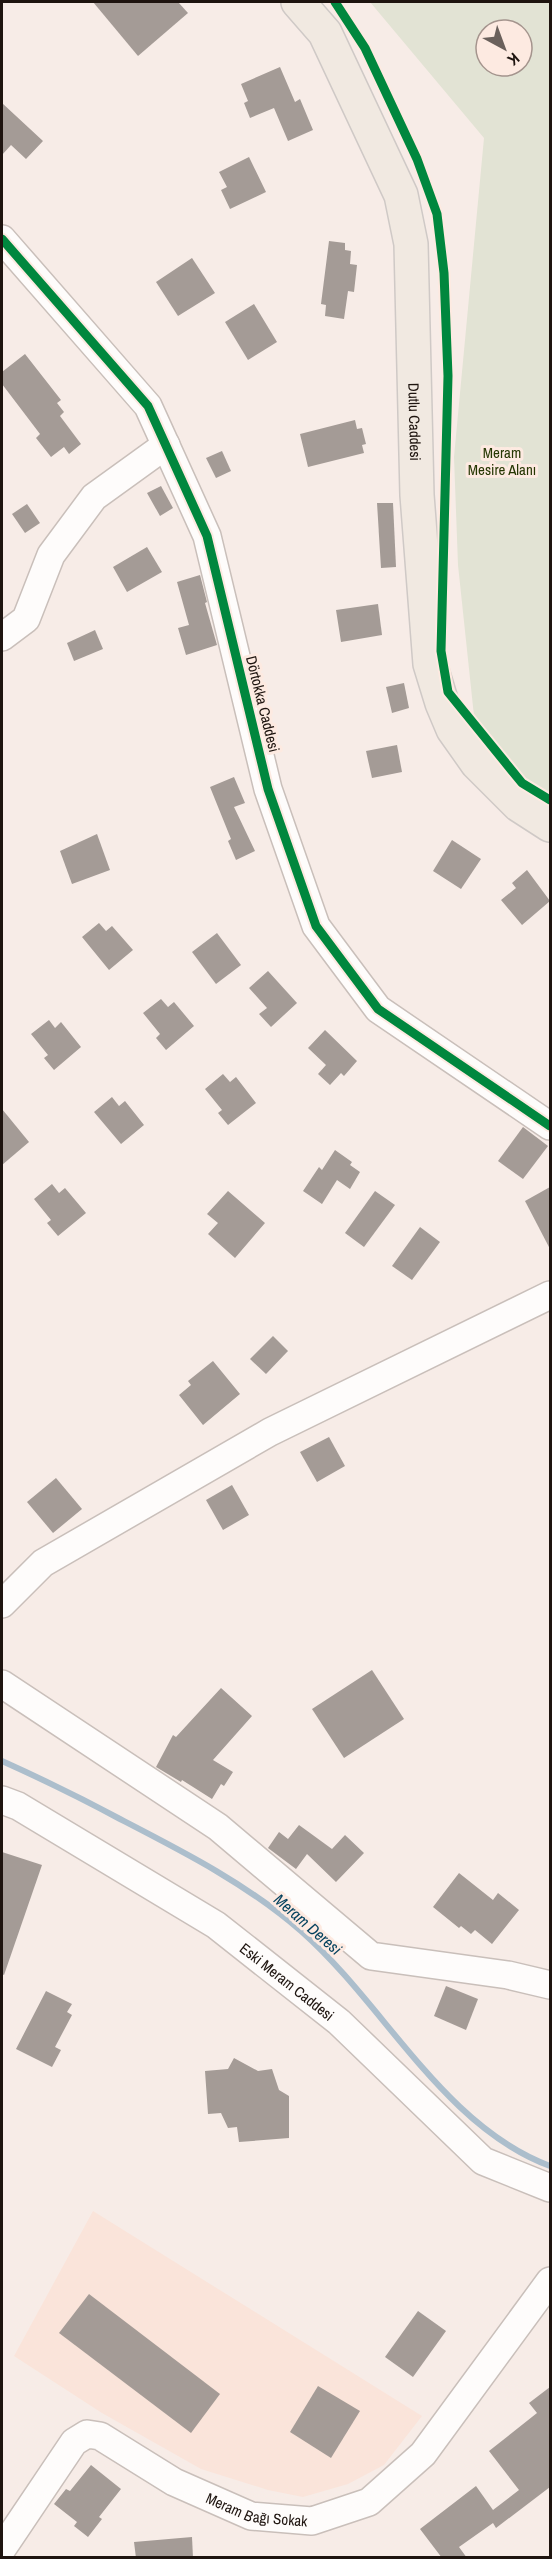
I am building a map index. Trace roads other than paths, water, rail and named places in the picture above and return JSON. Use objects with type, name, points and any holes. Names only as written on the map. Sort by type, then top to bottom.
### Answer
[{"type":"main road","name":"Dutlu Caddesi","points":[[298,2],[325,33],[401,195],[411,243],[417,495],[430,663],[439,693],[453,729],[477,763],[519,805],[550,825]]},
{"type":"main road","name":"Dutlu Caddesi","points":[[317,2],[325,10],[374,103],[419,199],[425,284],[438,672],[457,726],[489,770],[550,812]]},
{"type":"street","name":"Dörtokka Caddesi","points":[[2,239],[148,406],[207,536],[268,789],[316,926],[378,1009],[550,1126]]},
{"type":"street","points":[[2,637],[26,619],[51,555],[94,496],[165,445]]},
{"type":"street","points":[[2,1604],[43,1563],[270,1432],[550,1294]]},
{"type":"street","points":[[2,1684],[218,1827],[371,1956],[508,1975],[550,1985]]},
{"type":"street","name":"Eski Meram Caddesi","points":[[2,1800],[18,1806],[216,1926],[339,2022],[483,2161],[550,2188]]},
{"type":"street","name":"Meram Bağı Sokak","points":[[2,2549],[74,2442],[87,2434],[100,2436],[174,2482],[251,2517],[312,2522],[369,2502],[423,2454],[550,2281]]},
{"type":"waterway","name":"Meram Deresi","points":[[2,1761],[76,1796],[191,1857],[259,1898],[301,1931],[331,1961],[446,2094],[478,2123],[512,2147],[550,2166]]},
{"type":"park label","name":"Meram Mesire Alanı","points":[[502,460]]}]
